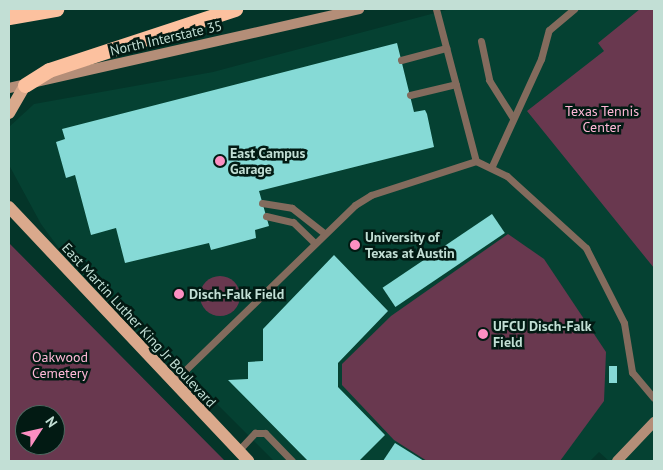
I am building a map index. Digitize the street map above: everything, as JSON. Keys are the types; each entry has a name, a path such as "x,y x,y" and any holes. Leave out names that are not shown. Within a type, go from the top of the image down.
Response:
{"highway":[{"path":"9,17 56,9"},
{"path":"25,85 49,70 235,9"}],"main road":[{"name":"North Interstate 35","path":"9,88 359,9"},
{"path":"9,113 25,85"},
{"name":"East Martin Luther King Jr Boulevard","path":"10,207 171,383 248,461"},
{"path":"617,461 654,422"}],"lane":[{"path":"436,9 476,161"},
{"path":"492,166 541,59 549,30 574,9"},
{"path":"481,41 489,80 513,118"},
{"path":"401,60 446,48"},
{"path":"410,95 456,84"},
{"path":"171,383 314,242 371,195 476,161 492,166 586,248 624,324 632,372 654,398"},
{"path":"262,203 292,208 324,233"},
{"path":"266,216 293,222 314,242"},
{"path":"238,451 254,433 265,433 292,461"}],"shaded area":[{"name":"University of Texas at Austin","path":"450,9 654,9 654,461 609,461 599,452 590,461 274,461 175,362 165,361 72,266 41,224 9,165 9,127 34,104 213,72"}],"green space":[{"name":"Texas Tennis Center","path":"640,9 654,9 654,268 527,111 604,51 598,43"},
{"name":"UFCU Disch-Falk Field","path":"508,234 544,259 606,352 604,401 560,461 427,461 394,440 342,385 342,364 391,316"},
{"name":"Oakwood Cemetery","path":"9,243 225,461 9,461"},
{"path":"220,276 234,282 240,296 234,310 220,316 206,310 200,296 206,282"}],"building":[{"name":"East Campus Garage","path":"397,43 414,112 425,110 434,147 259,191 269,226 255,230 256,238 211,250 209,243 125,263 116,228 91,235 75,175 66,178 56,142 65,139 62,129"},
{"path":"492,214 505,233 395,307 383,288"},
{"path":"334,255 388,311 338,363 338,387 385,435 359,461 308,461 228,380 248,379 248,362 263,361 263,329"},
{"path":"609,366 617,366 617,383 609,383"},
{"path":"395,443 424,461 383,461"}],"place":[{"name":"East Campus Garage","path":"220,161"},
{"name":"University of Texas at Austin","path":"355,245"},
{"name":"Disch-Falk Field","path":"179,294"},
{"name":"UFCU Disch-Falk Field","path":"483,334"}]}
